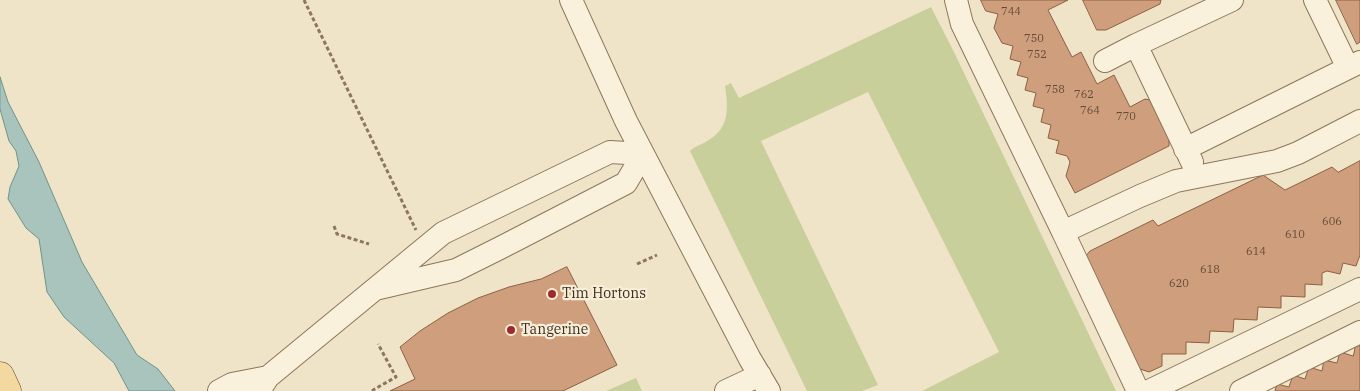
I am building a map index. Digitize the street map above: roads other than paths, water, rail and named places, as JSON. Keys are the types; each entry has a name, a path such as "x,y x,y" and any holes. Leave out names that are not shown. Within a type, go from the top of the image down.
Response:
{"main road":[{"path":"0,376 7,391"}],"street":[{"path":"571,0 626,121 764,383 726,391"},
{"path":"956,0 962,24 1138,391"},
{"path":"1105,61 1232,0"},
{"path":"1185,149 1354,65 1315,0"},
{"path":"1136,45 1198,177"},
{"path":"1063,232 1176,181 1277,161 1298,153 1360,121"},
{"path":"219,391 232,384 268,386 375,289 443,233 610,152 643,154"},
{"path":"375,289 456,270 500,248 626,183 643,154"},
{"path":"1149,391 1360,289"},
{"path":"1241,391 1360,332"}],"water":[{"path":"0,77 8,102 39,162 82,262 137,355 158,369 175,391 129,391 114,363 64,317 47,292 39,239 26,228 8,199 10,187 19,166 16,151 9,141 0,109"}],"place":[{"name":"Tim Hortons","path":"552,294"},
{"name":"Tangerine","path":"511,330"}]}
